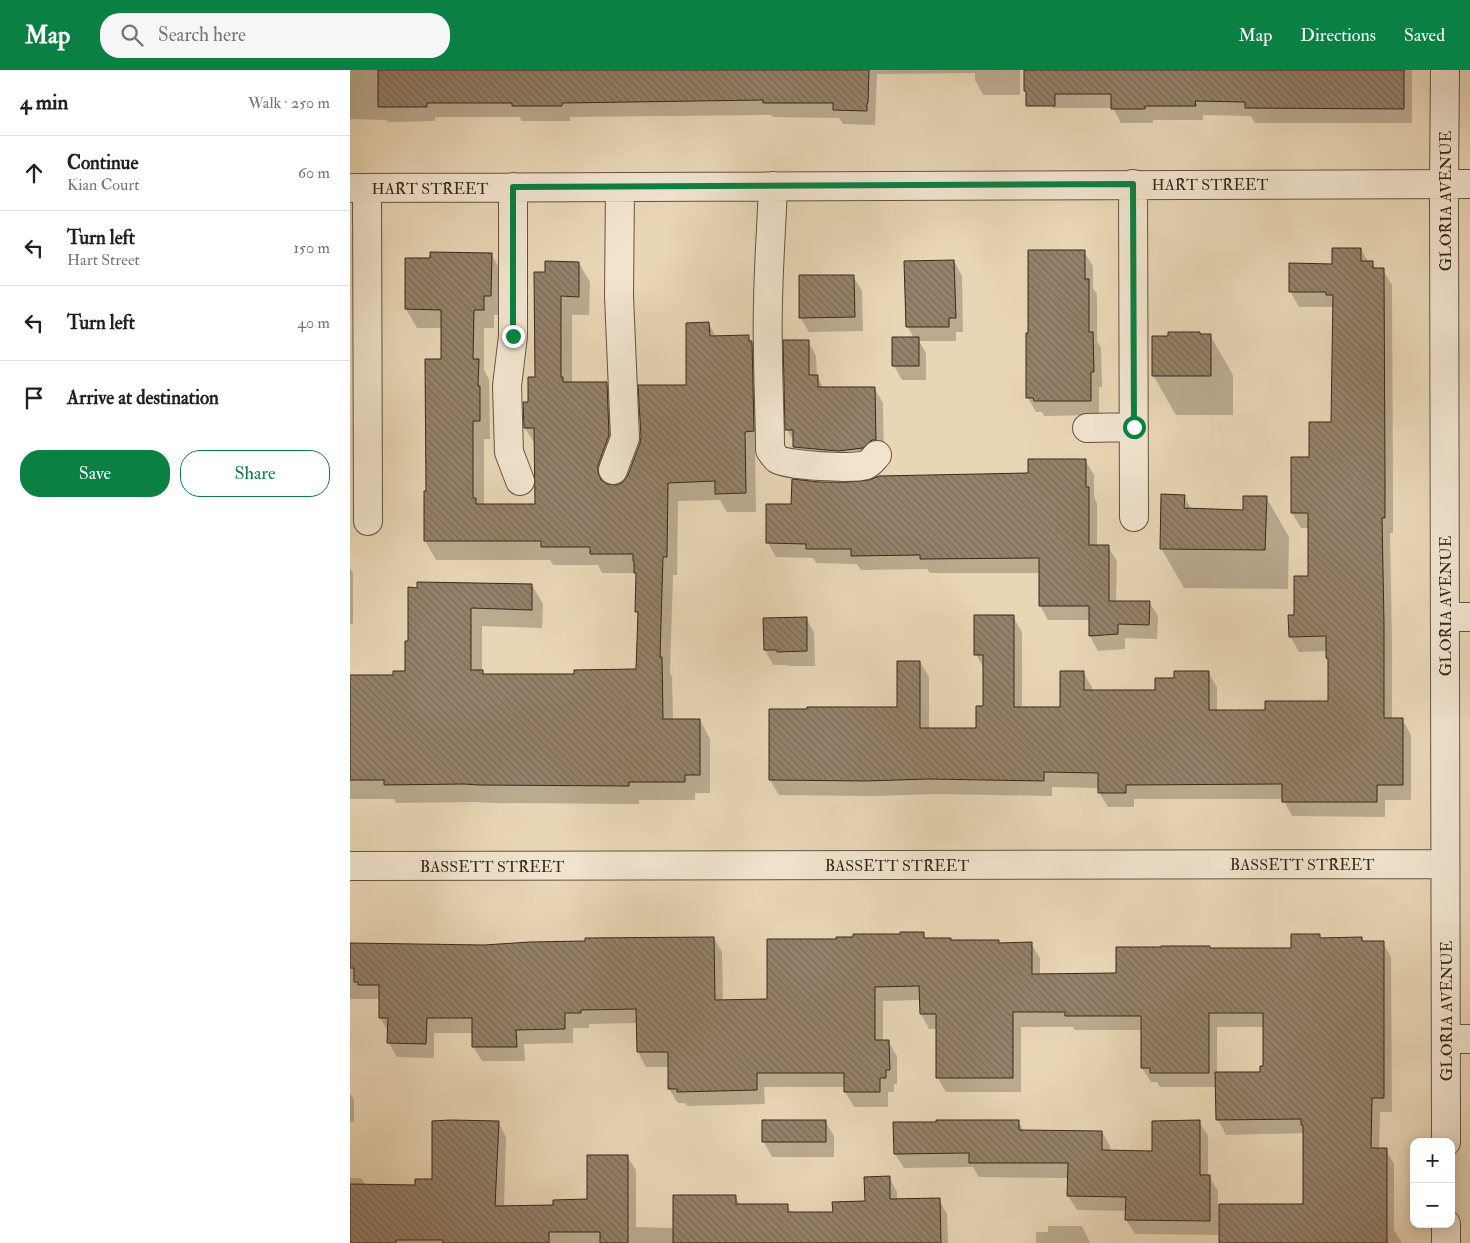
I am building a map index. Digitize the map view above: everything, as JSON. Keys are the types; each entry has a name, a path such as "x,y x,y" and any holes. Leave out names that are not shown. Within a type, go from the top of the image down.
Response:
{"street":[{"name":"GLORIA AVENUE","path":"1445,70 1457,184 1457,617 1445,864 1458,1039 1446,1138"},
{"path":"1133,184 1134,517"},
{"name":"HART STREET","path":"358,188 1457,184"},
{"path":"773,186 768,290 770,450 778,459 811,466 857,467 868,464 878,455"},
{"path":"513,187 513,336 508,386 509,452 520,480"},
{"path":"614,470 625,438 618,296 620,187"},
{"path":"358,188 359,434 368,520"},
{"path":"1087,428 1134,427"},
{"name":"BASSETT STREET","path":"350,866 1445,864"},
{"path":"1446,1228 1446,1243"}],"building":[{"path":"378,70 869,70 868,103 867,111 833,110 833,103 763,103 763,100 562,103 562,106 512,106 512,103 427,103 427,107 378,107"},
{"path":"1024,70 1404,70 1404,109 1245,108 1245,102 1195,101 1196,106 1145,106 1145,109 1111,109 1111,94 1055,94 1055,106 1026,106"},
{"path":"1332,248 1361,248 1361,261 1373,261 1373,268 1384,268 1385,518 1382,518 1384,718 1403,718 1403,785 1377,785 1377,802 1282,802 1282,784 1126,785 1126,793 1098,793 1098,773 1044,772 1044,781 928,779 866,781 769,780 769,709 897,707 897,661 920,661 920,728 976,728 976,706 983,706 983,655 974,655 974,615 1014,615 1014,707 1060,707 1060,671 1084,671 1084,690 1155,690 1155,678 1174,678 1174,671 1209,671 1209,710 1265,710 1265,701 1328,701 1326,636 1289,637 1288,615 1294,615 1294,576 1308,576 1308,513 1291,513 1291,457 1309,457 1309,422 1331,422 1333,295 1326,295 1326,292 1289,292 1289,263 1332,264"},
{"path":"1028,250 1085,250 1085,279 1089,279 1089,332 1093,332 1094,372 1091,372 1091,401 1034,401 1033,398 1026,398"},
{"path":"430,252 492,253 491,296 484,296 484,310 474,310 473,359 479,359 478,386 480,386 480,421 473,421 473,498 476,498 476,504 535,504 534,428 524,428 523,402 528,402 528,377 535,377 534,272 545,272 545,261 579,262 579,297 561,296 561,377 563,377 563,382 607,382 609,435 598,465 598,472 601,480 607,484 616,485 623,482 628,475 640,443 638,385 686,385 686,323 709,322 710,336 749,335 749,341 752,341 754,431 745,432 746,493 715,494 715,481 668,483 667,557 663,557 660,657 662,657 663,719 700,719 700,775 685,775 685,782 629,782 629,786 384,785 384,780 350,780 350,675 393,675 393,671 405,671 405,641 408,641 408,587 417,588 417,582 532,584 532,610 471,608 471,670 483,670 483,674 574,674 574,670 636,669 638,612 635,612 636,573 634,573 633,554 590,554 590,547 541,547 541,541 424,541 424,491 426,491 425,359 441,359 441,310 405,309 405,258 430,258"},
{"path":"954,260 956,318 949,318 949,327 906,327 904,261"},
{"path":"799,275 854,275 855,317 799,318"},
{"path":"1168,332 1211,334 1211,376 1152,376 1152,336 1168,336"},
{"path":"892,337 919,337 919,366 892,366"},
{"path":"783,340 809,340 809,375 818,375 818,387 875,387 876,440 872,440 863,448 838,451 793,447 793,430 785,430"},
{"path":"1028,459 1086,459 1086,487 1089,487 1089,545 1109,545 1109,601 1150,601 1149,625 1118,624 1118,634 1089,636 1089,606 1039,606 1039,558 920,559 920,555 851,556 851,549 806,549 806,544 766,543 766,504 791,504 792,479 848,482 869,480 879,476 1028,473"},
{"path":"1161,494 1185,495 1184,508 1243,510 1243,496 1267,496 1265,550 1160,549"},
{"path":"807,617 807,651 777,652 777,650 764,650 763,618"},
{"path":"900,932 924,932 924,938 999,940 999,943 1032,942 1032,974 1116,973 1116,947 1210,946 1210,948 1291,948 1291,934 1320,934 1320,938 1362,937 1362,941 1384,941 1384,1098 1372,1098 1371,1148 1387,1148 1387,1243 1219,1243 1219,1204 1303,1204 1303,1125 1301,1125 1301,1119 1216,1120 1215,1072 1260,1072 1260,1066 1263,1066 1263,1013 1209,1013 1209,1073 1150,1073 1150,1068 1141,1068 1141,1016 1065,1016 1065,1012 1013,1012 1013,1078 936,1078 936,1014 920,1014 919,986 875,987 875,1040 889,1040 890,1070 886,1070 886,1078 880,1078 880,1092 844,1092 844,1073 757,1073 757,1090 677,1092 677,1089 668,1089 668,1052 637,1052 636,1009 581,1010 581,1013 565,1013 565,1029 516,1030 517,1047 472,1047 472,1018 427,1018 426,1044 387,1043 388,1018 379,1018 379,985 358,985 358,982 354,982 354,968 350,968 350,943 484,945 585,941 585,938 714,937 715,1000 767,999 767,939 836,939 836,937 853,937 853,934 900,934"},
{"path":"762,1120 826,1120 826,1142 762,1142"},
{"path":"936,1120 1019,1120 1019,1130 1102,1131 1102,1150 1152,1151 1152,1121 1200,1120 1200,1175 1210,1175 1210,1221 1125,1220 1126,1197 1067,1196 1068,1163 969,1163 969,1153 894,1154 893,1122 936,1122"},
{"path":"432,1121 499,1121 495,1206 553,1205 553,1200 587,1199 587,1155 628,1155 628,1243 600,1243 600,1232 549,1232 549,1243 443,1243 443,1240 396,1240 396,1243 350,1243 350,1184 415,1185 415,1179 432,1179"},
{"path":"890,1176 890,1199 940,1198 941,1243 673,1243 673,1195 736,1195 736,1204 788,1204 788,1212 833,1212 832,1202 865,1201 864,1177"}],"route":[{"path":"513,336 513,187 1133,184 1134,427"}]}
